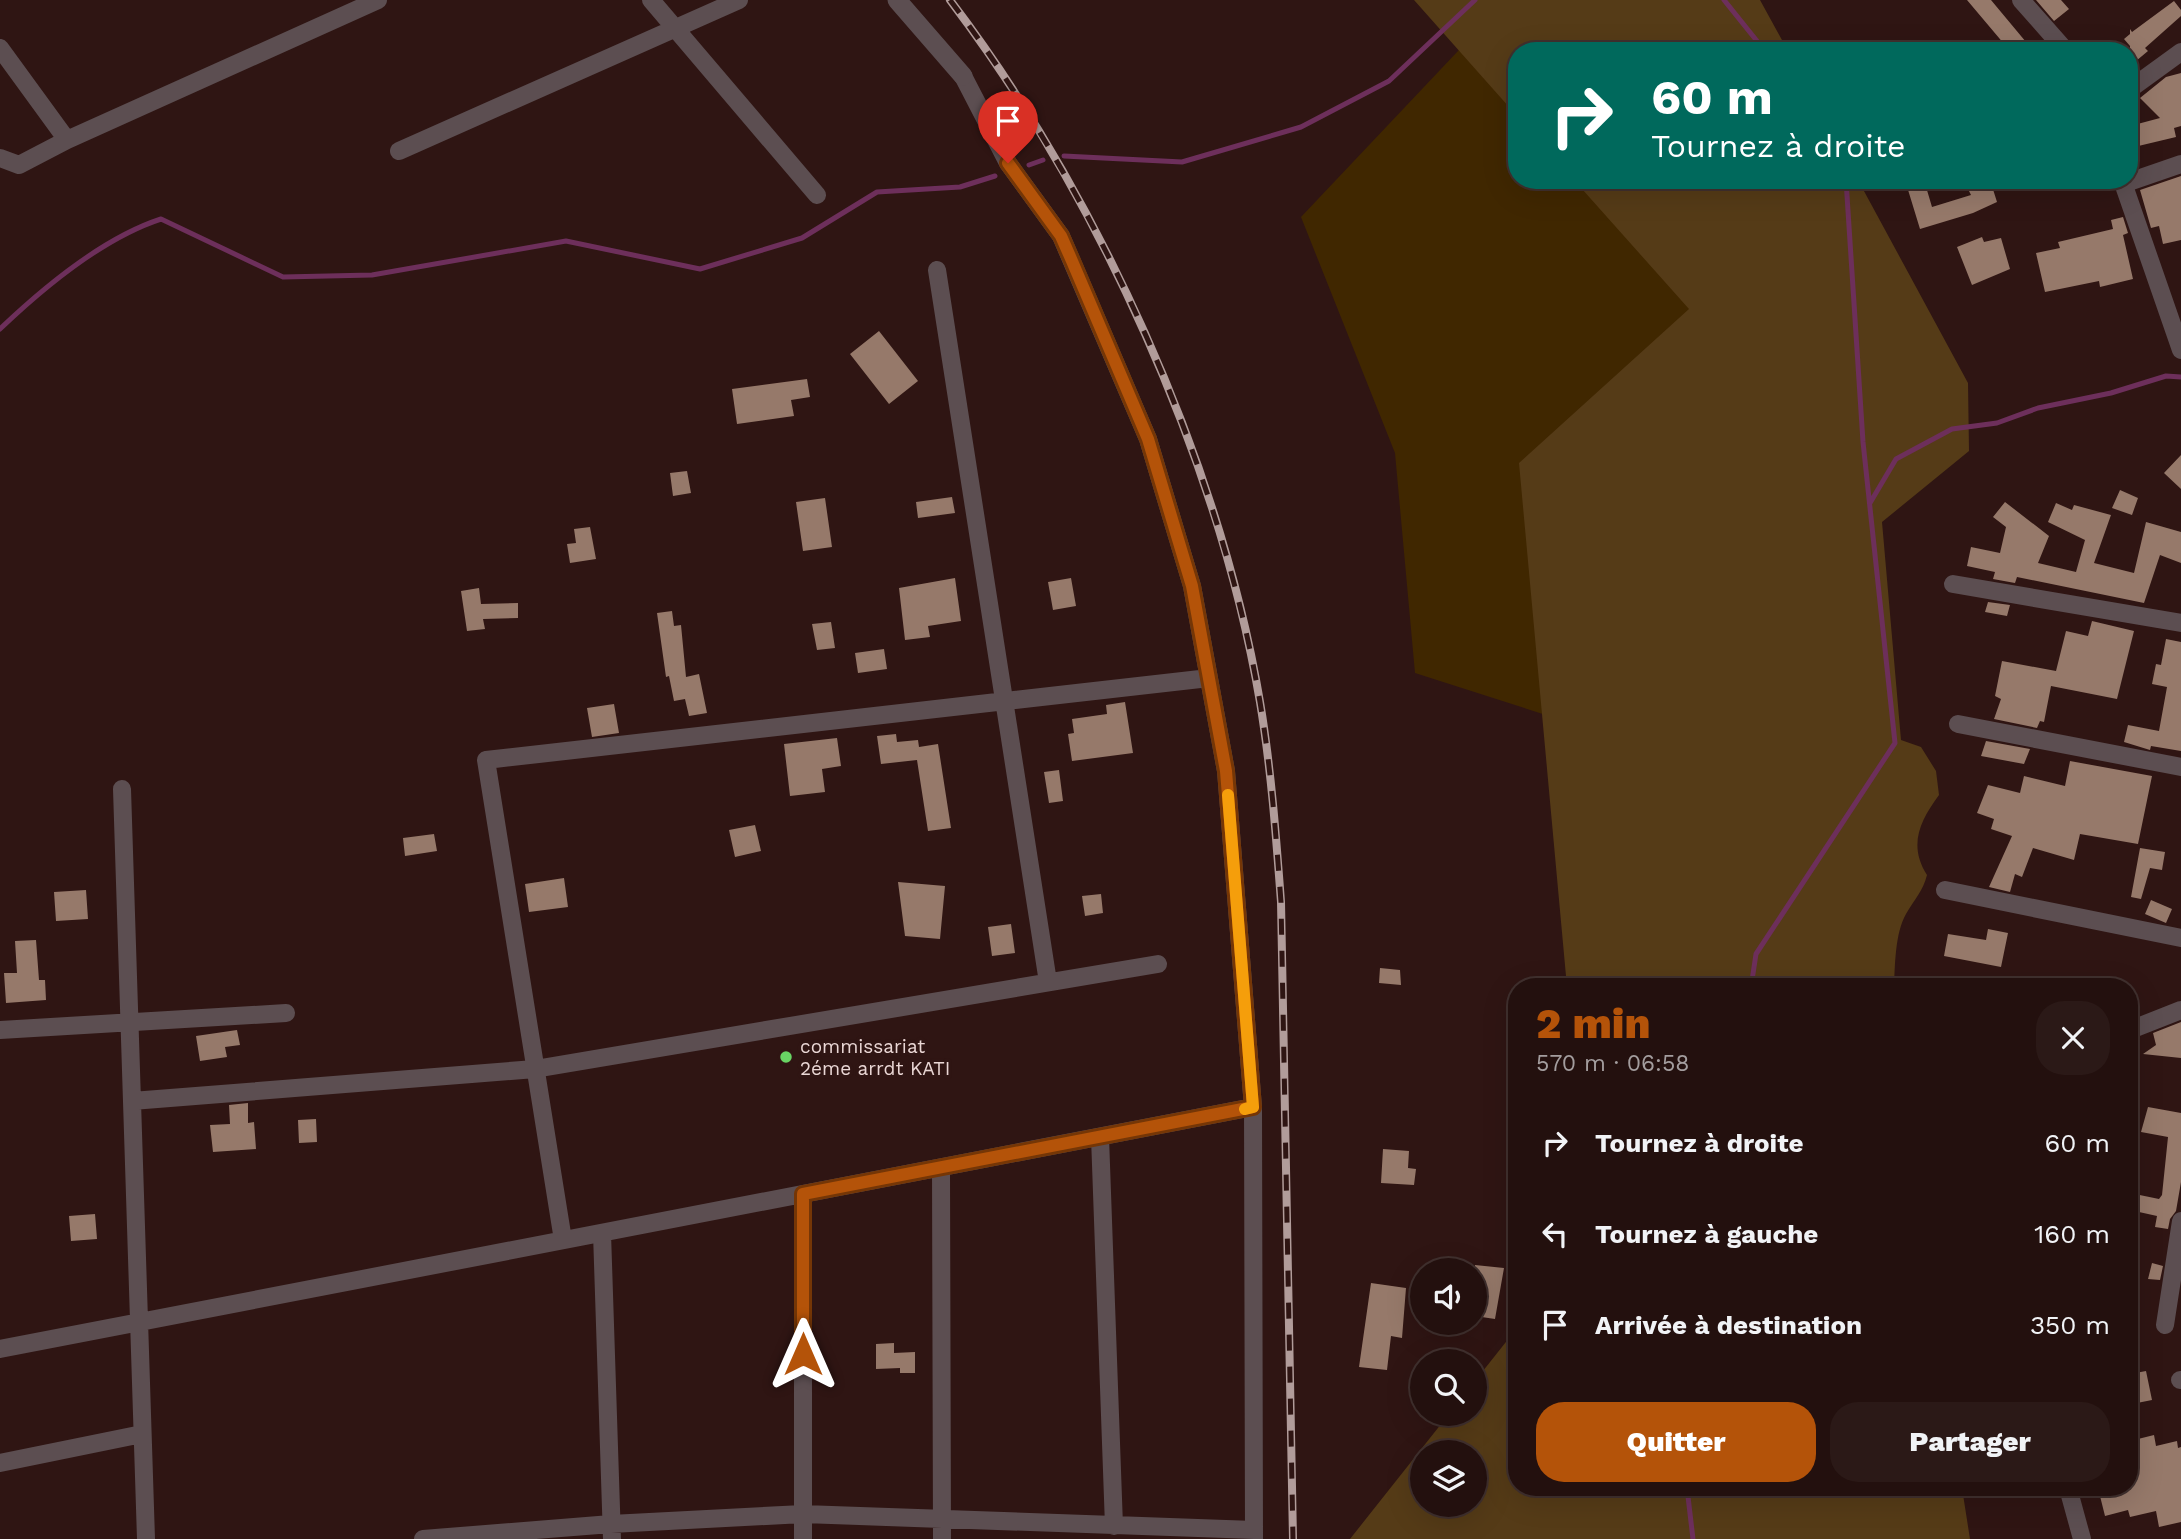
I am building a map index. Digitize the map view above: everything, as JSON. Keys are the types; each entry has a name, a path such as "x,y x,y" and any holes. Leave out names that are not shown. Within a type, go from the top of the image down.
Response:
{"street":[{"path":"0,158 19,165 67,140 378,0"},
{"path":"650,0 817,195"},
{"path":"399,151 739,0"},
{"path":"423,1539 612,1532 803,1514 1254,1534 1253,1107 1226,771 1192,586 1148,439 1061,236 1008,163 963,76 897,0"},
{"path":"2021,0 2058,42"},
{"path":"0,48 67,140"},
{"path":"2138,83 2181,52"},
{"path":"2138,177 2181,164"},
{"path":"2125,189 2181,350"},
{"path":"937,271 1048,982"},
{"path":"1953,584 2181,623"},
{"path":"563,1240 485,760 1209,678"},
{"path":"1958,724 2181,767"},
{"path":"122,789 146,1539"},
{"path":"1945,890 2181,938"},
{"path":"132,1101 535,1069 1158,964"},
{"path":"2138,1027 2181,1010"},
{"path":"0,1030 286,1013"},
{"path":"0,1349 1253,1107"},
{"path":"1100,1137 1114,1526"},
{"path":"941,1168 942,1539"},
{"path":"803,1194 803,1539"},
{"path":"2165,1325 2181,1221"},
{"path":"602,1233 612,1532"},
{"path":"0,1463 142,1434"},
{"path":"2070,1496 2082,1539"}],"shaded area":[{"path":"1414,0 1760,0 1783,42 1508,42 1508,106"},
{"path":"1493,14 1511,42 1508,42 1508,189 1719,189 1680,758 1415,673 1395,453 1301,217"},
{"path":"1582,189 1863,189 1968,383 1969,451 1882,522 1901,740 1921,747 1936,771 1939,795 1926,814 1919,834 1918,854 1927,875 1921,891 1902,922 1896,950 1894,978 1566,978 1519,463 1689,309"},
{"path":"1508,1339 1508,1496 1963,1496 1970,1539 1350,1539 1410,1463 1410,1517 1487,1517 1487,1440 1428,1440 1439,1426 1487,1426 1487,1366"}],"building":[{"path":"1967,0 1991,0 2026,42 2002,42"},
{"path":"2036,0 2061,0 2069,9 2054,21"},
{"path":"2174,1 2181,10 2181,16 2145,48 2148,51 2138,59 2138,42 2127,42 2124,39 2130,34 2130,29 2132,32"},
{"path":"2181,73 2181,126 2174,128 2176,137 2138,146 2138,124 2160,118 2140,98 2166,77"},
{"path":"2181,176 2181,240 2163,244 2159,226 2151,228 2140,190"},
{"path":"1908,189 1927,189 1932,207 1971,195 1969,191 1974,189 1993,189 1997,202 1973,213 1920,229"},
{"path":"2123,217 2128,233 2123,235 2133,279 2100,287 2099,281 2045,292 2036,253 2060,248 2058,242 2113,229 2111,220"},
{"path":"1982,237 1984,242 2001,238 2010,269 1972,285 1957,247"},
{"path":"879,331 918,381 889,404 850,354"},
{"path":"807,379 810,397 791,400 794,416 737,424 732,389"},
{"path":"2181,455 2181,489 2164,473"},
{"path":"687,471 691,493 673,496 670,473"},
{"path":"2120,490 2138,498 2132,515 2112,508"},
{"path":"952,497 955,513 918,518 916,502"},
{"path":"825,498 832,547 803,551 796,502"},
{"path":"2005,502 2049,536 2038,563 2076,572 2085,540 2048,522 2056,503 2072,510 2074,505 2111,515 2094,563 2134,573 2146,522 2181,532 2181,563 2160,555 2144,603 2017,577 2015,583 1993,579 1995,572 1967,566 1971,547 2000,553 2006,527 1993,517"},
{"path":"590,527 596,559 570,563 567,544 576,543 574,529"},
{"path":"955,578 961,621 928,626 930,637 905,640 899,588"},
{"path":"1071,578 1076,606 1053,610 1048,582"},
{"path":"479,588 481,604 518,603 518,618 483,619 485,629 467,631 461,591"},
{"path":"1988,602 2010,605 2007,616 1985,612"},
{"path":"672,611 674,626 681,625 686,677 699,674 707,713 689,716 685,699 674,701 669,676 666,677 657,613"},
{"path":"2092,621 2134,631 2117,699 2051,686 2044,722 2040,721 2037,728 1994,719 2001,699 1995,696 2002,661 2056,671 2066,631 2088,636"},
{"path":"831,622 835,648 817,650 812,624"},
{"path":"2166,639 2181,642 2181,751 2151,746 2150,750 2124,742 2128,725 2159,731 2167,687 2152,684 2156,664 2161,665"},
{"path":"884,649 887,669 858,673 855,653"},
{"path":"1125,702 1133,753 1072,761 1068,734 1074,733 1072,719 1107,714 1106,705"},
{"path":"614,704 619,733 592,737 587,708"},
{"path":"896,734 897,742 918,740 919,747 938,744 951,828 928,831 917,760 881,764 877,736"},
{"path":"837,738 841,766 822,769 825,792 790,796 784,744"},
{"path":"1986,741 2030,749 2024,764 1981,756"},
{"path":"2070,761 2152,776 2138,844 2080,834 2074,860 2033,848 2022,877 2015,874 2010,892 1989,887 2012,836 1991,829 1994,819 1977,813 1988,785 2020,793 2024,776 2065,786"},
{"path":"1059,770 1063,801 1049,803 1044,772"},
{"path":"755,825 761,851 735,857 729,830"},
{"path":"434,834 437,851 405,856 403,838"},
{"path":"2140,848 2165,852 2162,870 2150,868 2141,899 2131,897"},
{"path":"564,878 568,907 529,912 525,884"},
{"path":"898,882 945,886 940,939 905,936"},
{"path":"86,890 88,919 56,921 54,892"},
{"path":"1101,894 1103,913 1085,916 1082,896"},
{"path":"2151,900 2172,909 2166,923 2145,914"},
{"path":"1011,924 1015,953 992,956 988,927"},
{"path":"1988,929 2008,933 2001,967 1944,956 1948,934 1986,940"},
{"path":"36,940 39,980 45,980 46,1000 6,1003 4,973 17,973 15,941"},
{"path":"1380,968 1400,970 1401,985 1379,983"},
{"path":"2181,1022 2181,1058 2143,1054 2156,1045 2153,1033"},
{"path":"237,1030 240,1045 225,1047 227,1057 200,1061 196,1036"},
{"path":"248,1103 248,1123 254,1122 256,1149 213,1152 210,1125 230,1124 229,1105"},
{"path":"2148,1107 2181,1113 2181,1182 2176,1211 2170,1219 2168,1229 2155,1227 2157,1216 2138,1212 2138,1195 2159,1199 2162,1195 2168,1137 2141,1132"},
{"path":"316,1119 317,1142 299,1143 298,1120"},
{"path":"1383,1149 1409,1151 1408,1168 1416,1169 1414,1185 1381,1183"},
{"path":"95,1214 97,1239 71,1241 69,1216"},
{"path":"2152,1263 2163,1266 2160,1280 2148,1279"},
{"path":"1487,1266 1504,1268 1495,1319 1487,1318"},
{"path":"1371,1283 1406,1288 1402,1338 1391,1336 1387,1370 1359,1367"},
{"path":"894,1343 894,1353 915,1352 915,1373 900,1373 900,1368 876,1369 876,1344"},
{"path":"2146,1371 2152,1400 2138,1403 2138,1372"},
{"path":"2154,1435 2156,1446 2177,1441 2178,1448 2181,1447 2181,1522 2159,1527 2156,1511 2130,1517 2128,1510 2105,1516 2100,1496 2138,1496 2138,1439"}],"waterway":[{"path":"1064,156 1182,162 1301,127 1389,81 1475,0"},
{"path":"1724,0 1758,42"},
{"path":"1029,165 1043,160"},
{"path":"0,329 75,265 118,238 161,219 283,277 372,275 566,241 700,269 802,238 877,192 960,187 995,176"},
{"path":"1752,978 1756,954 1895,743 1863,442 1847,189"},
{"path":"1870,503 1896,459 1952,429 1997,423 2038,408 2111,393 2166,376 2181,377"},
{"path":"1688,1496 1693,1539"}],"railway":[{"path":"950,0 1004,76 1055,158 1102,244 1145,333 1183,425 1215,518 1241,610 1264,727 1281,902 1293,1539"}],"slow traffic":[{"path":"1228,795 1253,1107 1245,1109"}],"place":[{"name":"commissariat 2éme arrdt KATI","path":"786,1057"}],"route":[{"path":"803,1354 803,1194 1253,1107 1226,771 1192,586 1148,439 1072,261 1061,236 1008,163"}]}
